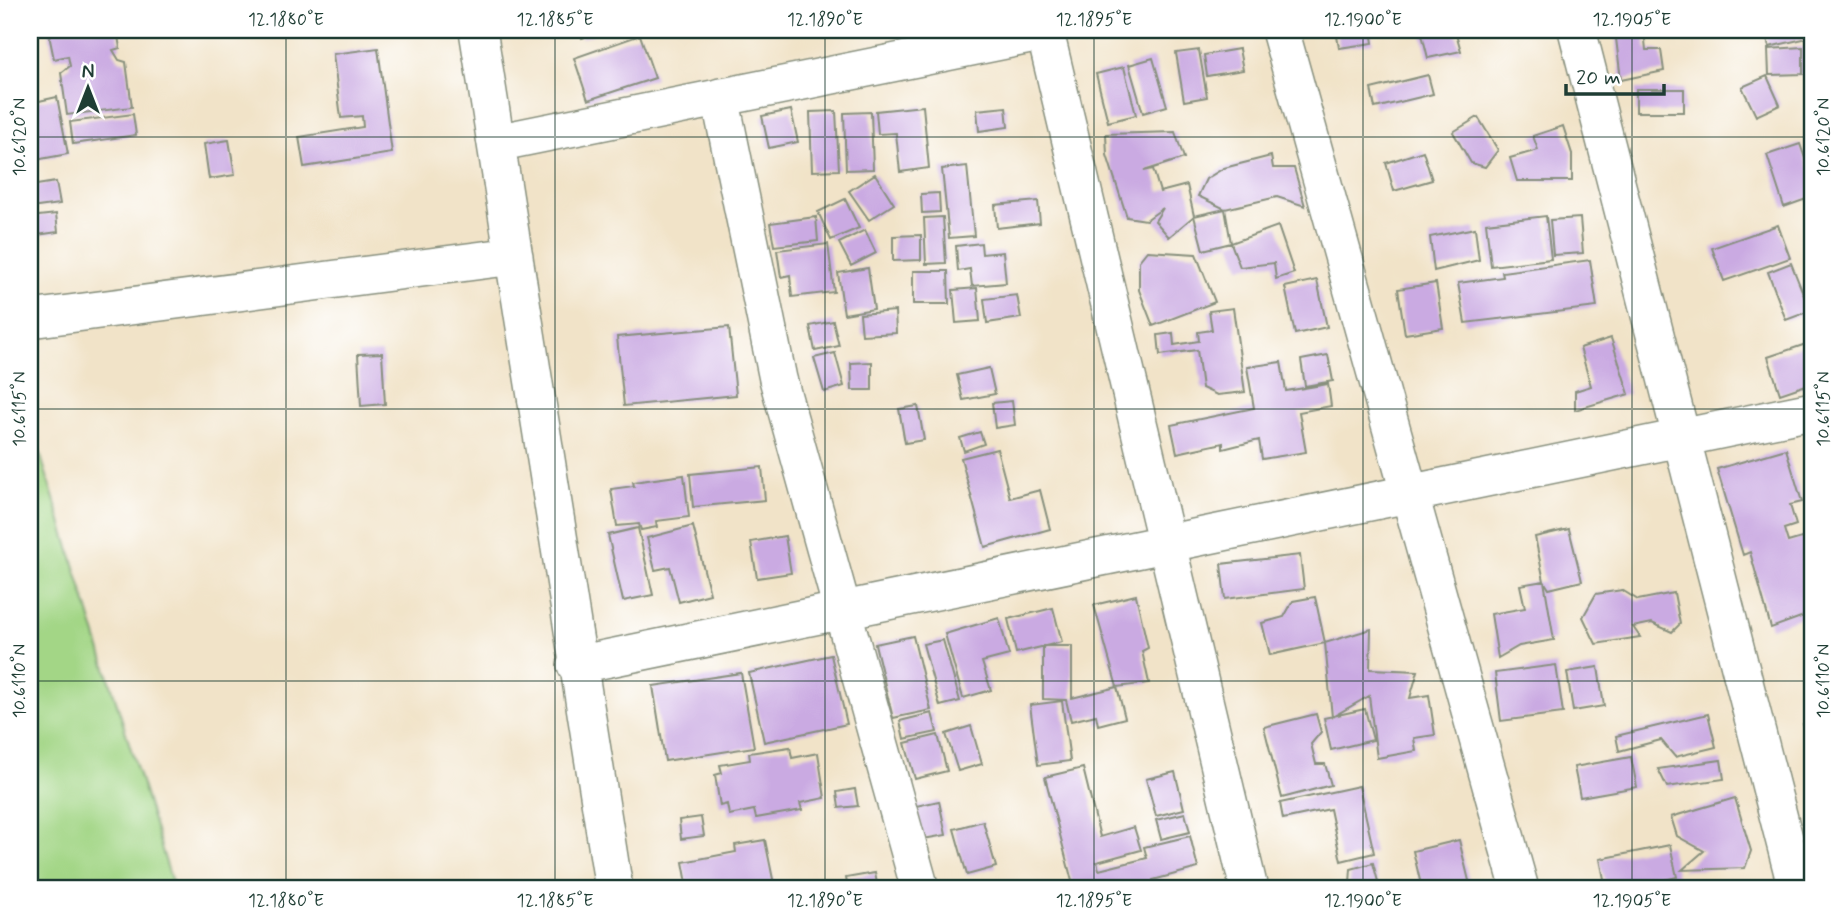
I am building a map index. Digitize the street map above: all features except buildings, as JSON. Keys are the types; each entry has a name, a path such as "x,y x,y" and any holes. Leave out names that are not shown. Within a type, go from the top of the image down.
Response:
{"street":[{"path":"496,143 1048,30 1249,889"},
{"path":"1280,30 1413,495 1520,889"},
{"path":"1577,30 1684,439 1797,889"},
{"path":"486,34 496,143 576,665 614,889"},
{"path":"720,97 778,379 920,889"},
{"path":"30,319 514,256"},
{"path":"576,665 1812,411"}],"green space":[{"path":"30,421 174,889 30,889"}]}
